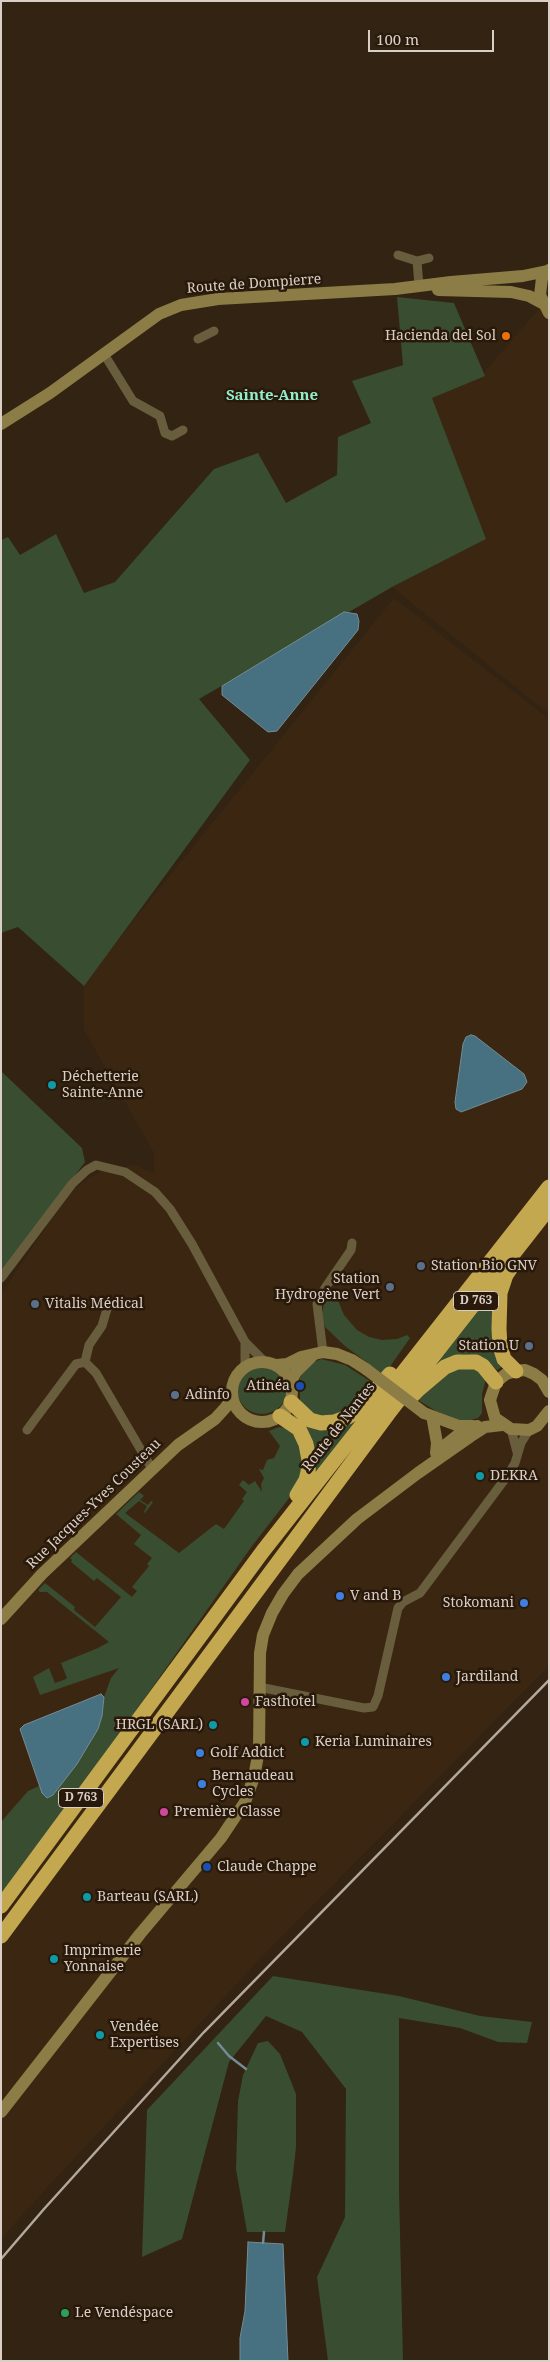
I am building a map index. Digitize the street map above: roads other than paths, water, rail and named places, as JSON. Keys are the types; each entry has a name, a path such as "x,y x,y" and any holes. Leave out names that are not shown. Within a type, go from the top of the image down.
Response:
{"highway":[{"name":"Route de Nantes","path":"1,1906 271,1541 549,1187"},
{"path":"516,1370 504,1359 500,1346 500,1293 506,1275 533,1240 545,1213"},
{"name":"D 763","path":"1,1936 388,1414 545,1213"},
{"path":"291,1402 302,1414 321,1423 341,1420 359,1410 479,1261 504,1244"},
{"path":"388,1414 400,1410 418,1389 445,1367 457,1362 468,1360 476,1362 483,1366 496,1382"},
{"path":"271,1541 274,1525 306,1480 309,1460 306,1444 298,1429 280,1416"}],"street":[{"path":"398,255 417,261 429,258"},
{"path":"417,261 419,286"},
{"path":"545,308 540,287 548,271"},
{"name":"Route de Dompierre","path":"1,424 50,393 159,314 181,304 218,299 395,289 522,276 548,271"},
{"name":"Route de Dompierre","path":"395,289 511,292 529,296 545,308"},
{"path":"198,339 214,331"},
{"path":"104,354 133,401 160,416 165,433 172,436 183,430"},
{"path":"1,1278 72,1184 87,1170 96,1165 111,1167 125,1172 142,1182 170,1209 192,1244 245,1342 288,1376 291,1383"},
{"path":"318,1353 317,1304 325,1288 350,1250 352,1243"},
{"path":"85,1362 89,1345 102,1326 109,1302"},
{"path":"245,1342 245,1366"},
{"path":"318,1353 295,1373 291,1383 291,1402 280,1416 271,1421 260,1422 250,1420 241,1414 235,1406 232,1396 234,1379 245,1366 254,1362 287,1364 301,1356 318,1353 337,1354 352,1360 366,1369 428,1417 457,1435 472,1436"},
{"path":"27,1430 76,1364 85,1362"},
{"path":"85,1362 96,1373 152,1470"},
{"path":"517,1452 506,1427 495,1418 491,1408 491,1391 496,1382 506,1374 516,1370 534,1374 542,1380 549,1392"},
{"name":"Rue Jacques-Yves Cousteau","path":"1,1619 42,1574 178,1445 215,1419 226,1407 232,1396"},
{"path":"418,1473 436,1453 457,1435 463,1431 470,1431 480,1424 491,1408"},
{"path":"260,1687 358,1707 373,1707 378,1696 398,1608 402,1602 420,1593 508,1475 515,1463 517,1452 529,1430 543,1421 549,1411"},
{"name":"Rue Jacques-Yves Cousteau","path":"215,1419 241,1414"},
{"path":"428,1417 460,1426 480,1424"},
{"path":"428,1417 437,1443 436,1453"},
{"path":"1,2112 140,1934 234,1821 246,1802 254,1777 259,1750 259,1665 263,1635 272,1613 298,1574 357,1519 418,1473 472,1436 485,1428 506,1427 529,1430"}],"water":[{"path":"344,612 357,614 359,621 358,630 277,731 268,732 222,695 222,686"},
{"path":"475,1036 524,1074 527,1082 522,1089 461,1112 456,1109 455,1102 463,1044 466,1037"},
{"path":"101,1694 104,1697 102,1716 98,1729 77,1764 53,1795 47,1798 42,1793 20,1729 24,1725"},
{"path":"248,2242 283,2244 288,2361 240,2361 240,2338 245,2311"}],"waterway":[{"path":"218,2043 229,2056 246,2069"},
{"path":"263,2243 264,2232"}],"railway":[{"path":"1,2259 204,2032 549,1680"}],"place":[{"name":"Hacienda del Sol","path":"506,336"},
{"name":"Déchetterie Sainte-Anne","path":"52,1085"},
{"name":"Station Bio GNV","path":"421,1266"},
{"name":"Station Hydrogène Vert","path":"390,1287"},
{"name":"Vitalis Médical","path":"35,1304"},
{"name":"Station U","path":"529,1346"},
{"name":"Atinéa","path":"300,1386"},
{"name":"Adinfo","path":"175,1395"},
{"name":"DEKRA","path":"480,1476"},
{"name":"V and B","path":"340,1596"},
{"name":"Stokomani","path":"524,1603"},
{"name":"Jardiland","path":"446,1677"},
{"name":"Fasthotel","path":"245,1702"},
{"name":"HRGL (SARL)","path":"213,1725"},
{"name":"Keria Luminaires","path":"305,1742"},
{"name":"Golf Addict","path":"200,1753"},
{"name":"Bernaudeau Cycles","path":"202,1784"},
{"name":"Première Classe","path":"164,1812"},
{"name":"Claude Chappe","path":"207,1867"},
{"name":"Barteau (SARL)","path":"87,1897"},
{"name":"Imprimerie Yonnaise","path":"54,1959"},
{"name":"Vendée Expertises","path":"100,2035"},
{"name":"Le Vendéspace","path":"65,2313"}],"district":[{"name":"Sainte-Anne","path":"272,396"}]}
